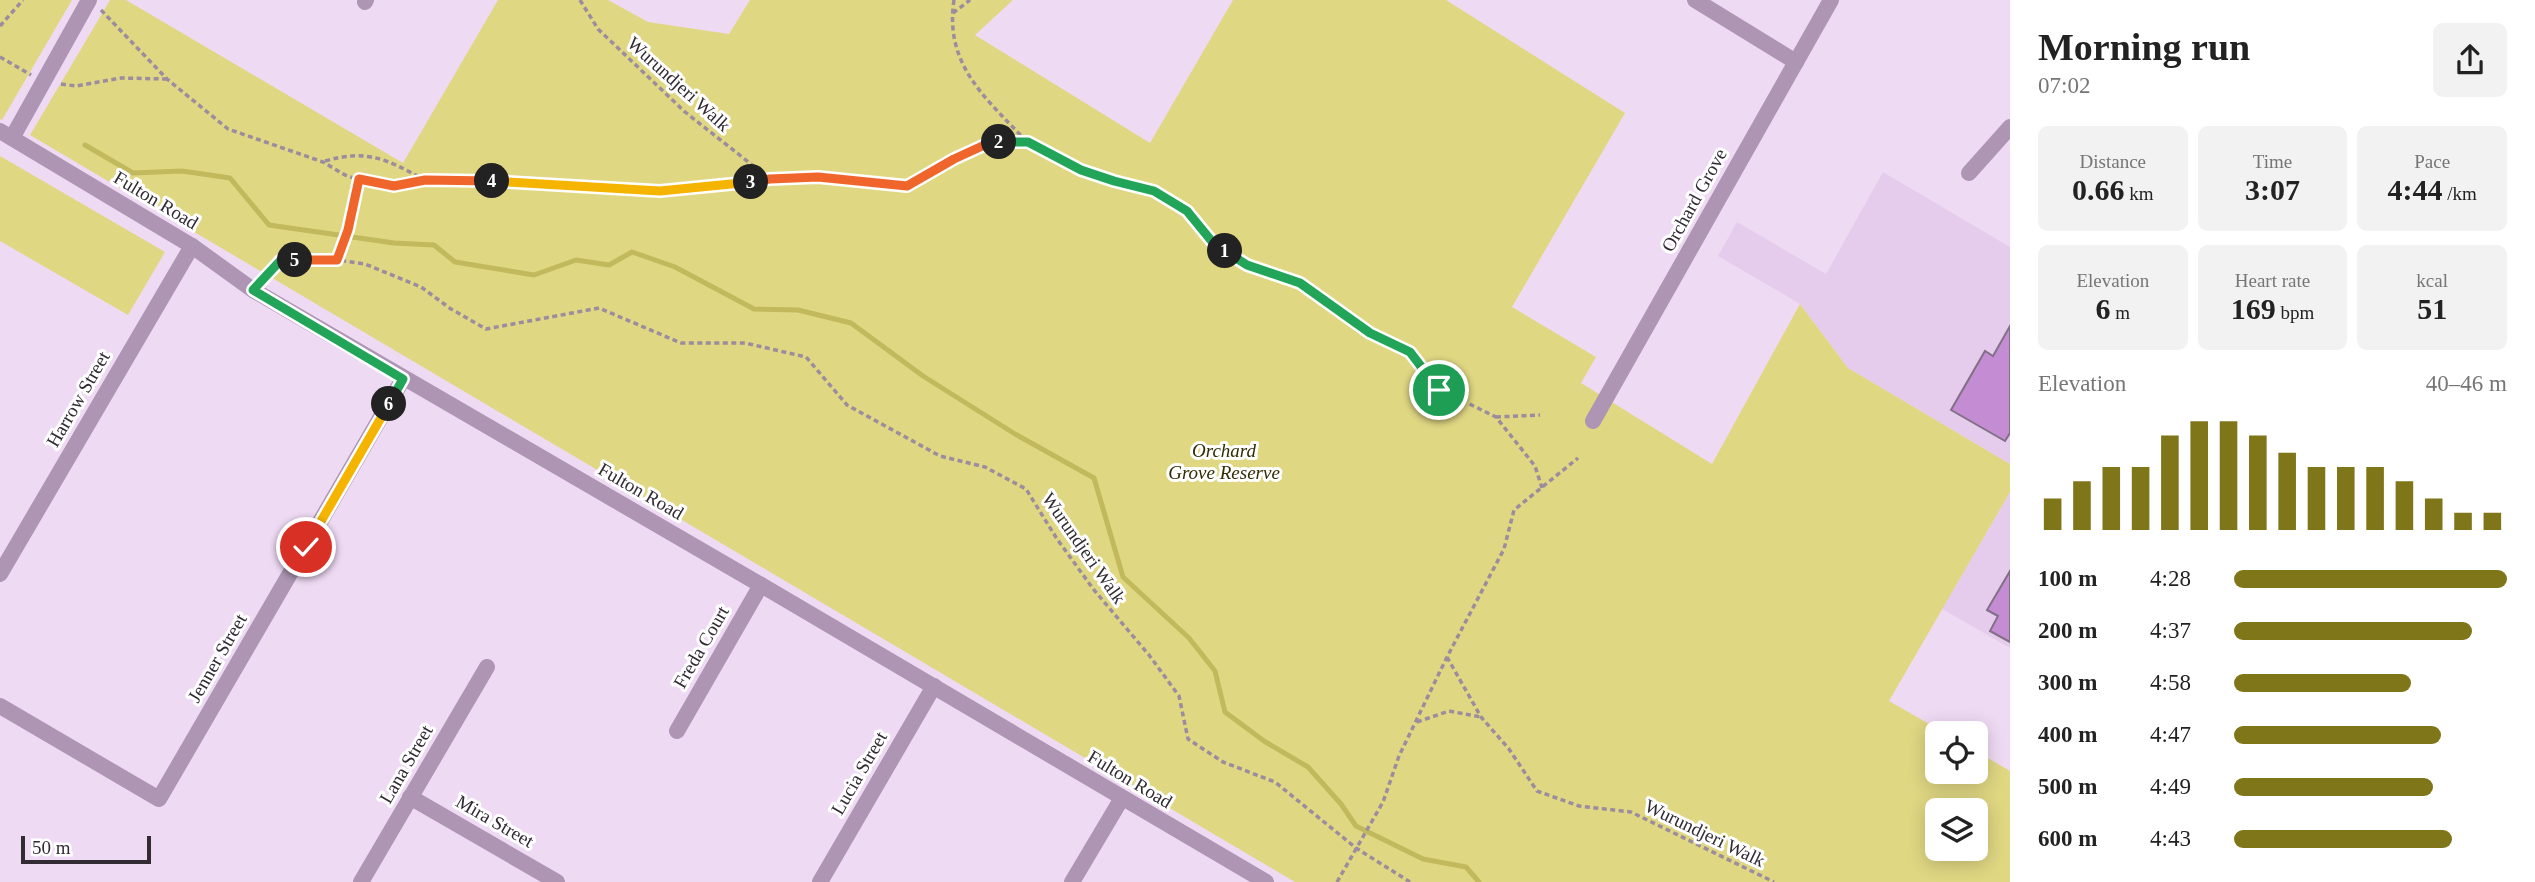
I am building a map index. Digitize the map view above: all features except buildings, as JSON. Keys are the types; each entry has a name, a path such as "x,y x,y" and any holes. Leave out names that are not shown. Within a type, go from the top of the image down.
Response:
{"street":[{"path":"1695,0 1796,62"},
{"name":"Orchard Grove","path":"1593,421 1831,0"},
{"path":"6,135 95,5"},
{"path":"1969,173 2010,127"},
{"name":"Fulton Road","path":"6,135 192,246 253,290 403,379 761,585 1266,882"},
{"name":"Harrow Street","path":"0,574 192,246"},
{"name":"Jenner Street","path":"0,706 159,799 403,379"},
{"name":"Freda Court","path":"677,731 761,585"},
{"name":"Lana Street","path":"361,882 486,667"},
{"name":"Lucia Street","path":"820,882 934,686"},
{"name":"Mira Street","path":"410,797 558,882"},
{"path":"1072,882 1122,798"}],"path":[{"path":"0,26 23,0"},
{"name":"Wurundjeri Walk","path":"580,0 598,29 685,112 770,179"},
{"path":"954,0 951,14 955,52 977,88 1028,142 1081,170 1154,191 1187,211 1214,244 1247,265 1300,283 1370,333 1410,352 1439,390 1496,417 1535,466 1542,488"},
{"path":"951,14 970,0"},
{"path":"95,5 167,79 228,129 323,162 345,175 394,186 425,180 517,181 660,191 735,185 770,179 818,177 907,186 991,142 1028,142"},
{"path":"0,57 43,81 76,86 121,78 167,79"},
{"path":"323,162 349,154 376,158 425,180"},
{"path":"337,260 348,230 359,179"},
{"name":"Wurundjeri Walk","path":"253,290 281,260 337,260 366,264 421,287 451,309 486,329 599,309 681,343 745,343 806,357 847,405 940,456 985,467 1026,489 1094,590 1149,655 1179,696 1188,739 1223,762 1275,782 1356,848 1409,882"},
{"path":"1496,417 1540,415"},
{"path":"1337,882 1383,802 1399,756 1504,549 1514,510 1578,458"},
{"name":"Wurundjeri Walk","path":"1447,657 1481,717 1509,748 1537,791 1580,806 1631,812 1774,882"},
{"path":"1417,722 1449,711 1481,717"}],"shaded area":[{"path":"1883,172 2010,247 2010,464 1848,368 1800,304 1718,256 1737,222 1826,274"},
{"path":"2010,492 2010,648 1942,609"}],"green space":[{"path":"0,0 72,0 2,120 0,119"},
{"name":"Orchard Grove Reserve","path":"110,0 126,0 403,163 498,0 608,0 648,22 729,34 750,0 1013,0 975,35 1150,143 1233,0 1446,0 1625,113 1512,307 1596,357 1581,383 1712,464 1800,304 1848,368 2010,464 2010,492 1889,701 1925,722 1925,784 1988,784 1988,758 2010,771 2010,882 1295,882 30,135"},
{"path":"0,156 165,252 128,315 0,241"}],"waterway":[{"path":"85,145 133,173 182,171 230,178 269,225 394,243 434,245 455,262 534,275 576,260 609,265 632,252 675,267 754,309 798,310 851,323 923,376 1015,434 1094,478 1123,577 1189,638 1215,671 1225,712 1264,741 1308,767 1341,804 1356,826 1423,859 1466,867 1479,882"}],"route":[{"path":"306,547 403,379 253,290 281,260 337,260 348,230 359,179 368,183 394,186 425,180 517,181 660,191 735,185 770,179 818,177 907,186 954,159 991,142 1028,142 1081,170 1154,191 1187,211 1214,244 1247,265 1300,283 1370,333 1410,352 1439,390"}]}
